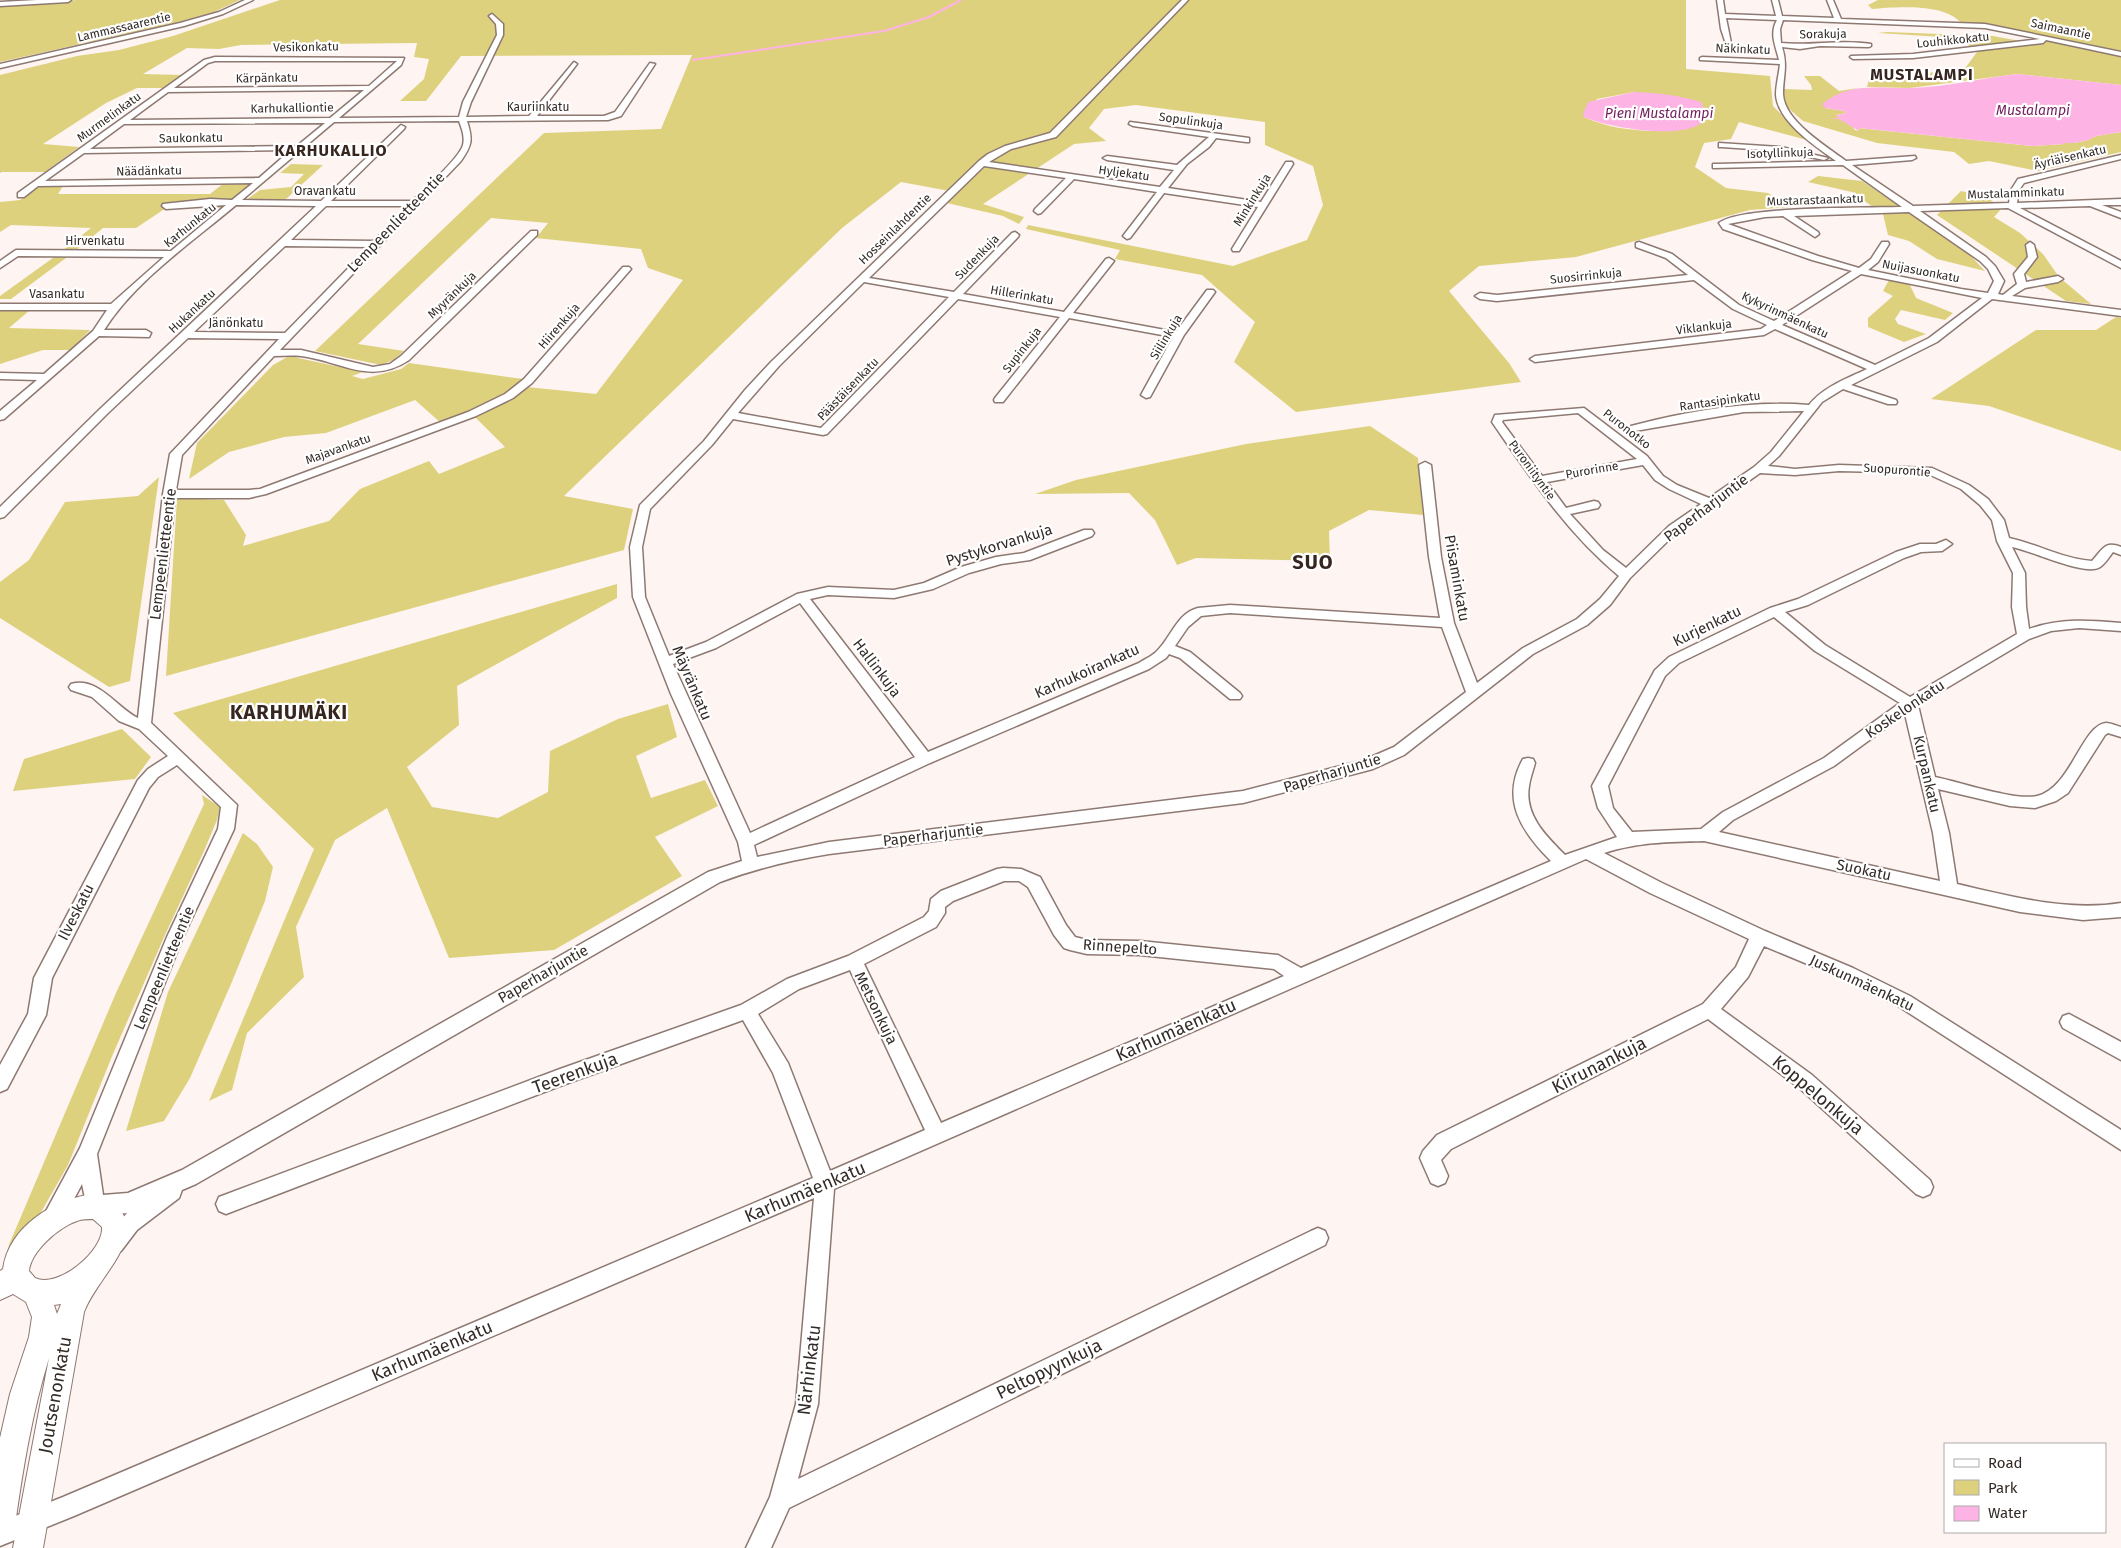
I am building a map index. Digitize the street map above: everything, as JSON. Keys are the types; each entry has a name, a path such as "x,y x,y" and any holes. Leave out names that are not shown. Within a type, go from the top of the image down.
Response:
{"main road":[{"path":"95,1206 106,1213 114,1224 114,1236 108,1253 83,1277 68,1288 49,1294 18,1285 17,1264 22,1251 31,1238 51,1221 75,1208 95,1206"},
{"name":"Joutsenonkatu","path":"28,1548 71,1312 77,1296 108,1253"},
{"name":"Joutsenonkatu","path":"0,1524 24,1394 42,1337 46,1317 18,1285"}],"street":[{"path":"0,4 68,0"},
{"name":"Lammassaarentie","path":"0,66 169,29 221,13 250,0"},
{"name":"Hosseinlahdentie","path":"644,508 708,443 756,385 861,279 982,163 993,153 1006,146 1043,139 1053,135 1185,0"},
{"path":"1720,0 1728,43"},
{"path":"1774,0 1781,19 1779,22 1777,45 1783,62 1780,95 1782,107 1804,132 1845,163 1983,258 1999,280 1998,297"},
{"path":"1830,0 1838,20"},
{"path":"462,119 467,102 500,35 500,23 492,16"},
{"name":"Saimaantie","path":"1722,16 1996,27 2121,54"},
{"name":"Louhikkokatu","path":"1853,57 1913,56 2054,40"},
{"name":"Sorakuja","path":"1777,45 1800,47 1820,44 1869,42 1867,52 1874,57"},
{"name":"Vesikonkatu","path":"210,60 402,59"},
{"name":"Karhunkatu","path":"0,417 97,333 114,306 173,254 335,119 399,64 402,59"},
{"name":"Näkinkatu","path":"1702,59 1783,62"},
{"name":"Murmelinkatu","path":"21,195 204,62 210,60"},
{"path":"532,118 574,64"},
{"name":"Kauriinkatu","path":"462,119 613,117 618,114 652,64"},
{"name":"Kärpänkatu","path":"165,90 370,88"},
{"name":"Karhukalliontie","path":"122,122 462,119"},
{"name":"Lempeenlietteentie","path":"51,1221 87,1154 175,937 226,829 229,806 144,725 169,494 176,454 458,159 467,146 467,133 462,119"},
{"name":"Sopulinkuja","path":"1133,124 1246,140"},
{"name":"Hukankatu","path":"0,514 104,411 283,243 401,127"},
{"path":"1126,236 1164,190 1179,168 1190,157 1208,145 1214,136"},
{"path":"1722,145 1781,149 1845,163 1912,158"},
{"name":"Saukonkatu","path":"81,151 301,148"},
{"name":"Äyriäisenkatu","path":"2011,205 2015,190 2021,181 2121,157"},
{"path":"1107,158 1179,168"},
{"name":"Hyljekatu","path":"982,163 1263,205"},
{"name":"Isotyllinkuja","path":"1716,166 1845,163"},
{"name":"Minkinkuja","path":"1236,250 1289,164"},
{"path":"1038,211 1072,177"},
{"name":"Näädänkatu","path":"36,184 263,180"},
{"name":"Mustalamminkatu","path":"1911,209 2121,202"},
{"name":"Oravankatu","path":"166,206 194,203 413,204"},
{"path":"2088,203 2121,215"},
{"path":"2011,205 2121,265"},
{"name":"Mustarastaankatu","path":"1724,225 1726,222 1742,218 1786,214 1911,209"},
{"path":"1786,214 1815,234"},
{"name":"Nuijasuonkatu","path":"1724,225 1760,240 1859,271 1961,292 2121,313"},
{"name":"Myyränkuja","path":"271,353 301,353 373,370 385,369 405,358 534,233"},
{"name":"Sudenkuja","path":"956,296 1015,235"},
{"path":"283,243 375,244"},
{"name":"Viklankuja","path":"1535,359 1764,332 1869,266 1877,260 1884,244"},
{"name":"Kykyrinmäenkatu","path":"1638,245 1669,256 1736,307 1804,339 1875,368"},
{"path":"2030,245 2033,257 2019,274 2022,285 2058,279"},
{"name":"Hirvenkatu","path":"0,253 173,254"},
{"path":"0,265 16,254"},
{"name":"Supinkuja","path":"999,400 1109,261"},
{"name":"Hiirenkuja","path":"509,396 528,381 626,268"},
{"name":"Suosirrinkuja","path":"1480,296 1497,298 1695,277"},
{"name":"Hillerinkatu","path":"861,279 1179,335"},
{"name":"Paperharjuntie","path":"95,1206 128,1203 189,1177 705,882 750,863 780,855 829,848 1243,797 1310,781 1376,762 1399,751 1528,651 1582,622 1605,602 1626,575 1673,529 1758,469 1776,454 1810,408 1827,393 1932,340 1998,297 2022,285"},
{"name":"Siilinkuja","path":"1146,395 1179,335 1210,292"},
{"name":"Päästäisenkatu","path":"732,415 823,432 956,296"},
{"name":"Vasankatu","path":"0,307 114,306"},
{"path":"1764,332 1804,339"},
{"path":"97,333 146,333 146,335"},
{"name":"Jänönkatu","path":"184,335 287,336"},
{"path":"0,376 46,377"},
{"path":"1842,385 1892,402"},
{"name":"Majavankatu","path":"169,494 249,494 262,492 472,414 509,396"},
{"name":"Rantasipinkatu","path":"1635,428 1747,409 1797,406 1810,408"},
{"name":"Puronotko","path":"1576,410 1585,413 1645,461 1659,478 1673,487 1710,503"},
{"name":"Puroniityntie","path":"1576,410 1499,417 1497,422 1563,512 1599,553 1626,575"},
{"name":"Purorinne","path":"1539,480 1645,461"},
{"name":"Piisaminkatu","path":"1425,465 1435,557 1447,623 1473,692"},
{"name":"Suopurontie","path":"1758,469 1795,472 1839,468 1928,470 1965,487 1984,502 1998,520 2003,541 2018,573 2019,607 2024,636"},
{"path":"1563,512 1594,505"},
{"name":"Mäyränkatu","path":"644,508 636,547 639,597 678,694 746,842 750,863"},
{"name":"Pystykorvankuja","path":"666,662 711,645 802,596 828,591 894,594 928,586 965,570 1000,560 1026,557 1088,533"},
{"path":"2003,541 2027,546 2076,564 2095,565 2111,547 2121,551"},
{"name":"Kurjenkatu","path":"1628,839 1610,818 1600,796 1600,786 1660,673 1674,660 1775,611 1803,602 1900,555 1920,548 1938,548 1946,544"},
{"name":"Hallinkuja","path":"802,596 925,759"},
{"name":"Karhukoirankatu","path":"746,842 925,759 1144,666 1161,655 1183,624 1198,612 1230,609 1447,623"},
{"path":"1775,611 1820,648 1910,703"},
{"name":"Koskelonkatu","path":"1704,835 1728,816 1829,762 1910,703 2024,636 2049,627 2079,624 2121,627"},
{"path":"1167,648 1185,655 1235,696"},
{"path":"76,687 88,688 100,694 126,720 131,723 144,725"},
{"name":"Kurpankatu","path":"1910,703 1941,833 1949,888"},
{"path":"1930,782 2010,800 2035,802 2051,797 2063,789 2100,731 2107,728 2121,732"},
{"name":"Ilveskatu","path":"0,1083 37,1015 43,978 143,784 153,773 178,757"},
{"path":"1528,763 1521,787 1522,805 1531,830 1562,862"},
{"name":"Suokatu","path":"1608,846 1628,839 1654,836 1704,835 2020,904 2070,912 2106,913 2121,910"},
{"name":"Karhumäenkatu","path":"0,1534 825,1184 1562,862 1608,846"},
{"name":"Juskunmäenkatu","path":"1587,852 1656,888 1759,936 1847,973 1904,1001 2121,1141"},
{"name":"Rinnepelto","path":"854,961 930,922 937,913 937,904 947,896 1003,874 1021,875 1034,882 1060,930 1070,943 1087,947 1140,948 1278,962 1298,976"},
{"name":"Kiirunankuja","path":"1438,1176 1430,1158 1444,1142 1709,1010 1742,972 1754,951 1759,936"},
{"name":"Metsonkuja","path":"747,1011 793,984 854,961 937,1135"},
{"name":"Koppelonkuja","path":"1709,1010 1805,1081 1923,1187"},
{"path":"747,1011 781,1069 825,1184"},
{"name":"Teerenkuja","path":"226,1204 542,1085 747,1011"},
{"path":"2069,1022 2121,1052"},
{"path":"87,1154 95,1206"},
{"name":"Paperharjuntie","path":"108,1253 130,1223 189,1177"},
{"name":"Närhinkatu","path":"758,1548 781,1500 807,1404 825,1184"},
{"name":"Peltopyynkuja","path":"781,1500 1318,1238"}],"green space":[{"path":"76,0 240,0 214,12 179,22 0,62 0,6"},
{"path":"280,0 1686,0 1686,69 1770,76 1773,106 1807,140 1739,122 1731,139 1704,143 1695,167 1726,188 1768,193 1789,207 1750,210 1576,257 1479,266 1449,291 1509,363 1521,382 1296,412 1234,362 1255,322 1202,275 1115,259 1120,250 1026,229 1028,225 1233,266 1307,240 1323,205 1313,166 1265,145 1265,122 1136,105 1104,109 1089,128 1106,141 1074,144 983,204 1024,217 1019,224 1003,216 947,203 955,192 901,182 842,228 564,496 633,509 624,550 166,676 177,498 224,500 246,535 243,546 329,521 360,489 429,461 439,474 505,447 470,412 441,423 415,400 326,433 284,437 229,452 189,479 197,443 273,365 289,356 363,372 352,376 363,379 401,369 409,363 523,379 517,386 596,394 683,280 648,268 641,249 536,238 548,223 491,218 358,344 404,351 393,360 381,365 315,351 544,133 661,129 692,55 461,56 426,101 400,101 424,79 429,59 414,57 417,43 241,45 219,49 187,48 143,74 183,75 165,88 137,88 106,103 43,144 79,147 45,172 0,173 0,75 77,56 119,50 173,36","holes":["1634,92 1684,129 1659,131 1633,130 1596,122 1584,117 1597,99"]},
{"path":"1878,0 2121,0 2121,85 2017,74 1910,88 1867,87 1869,79 1916,75 1966,67 1977,52 1959,38 1878,33 1993,36 2026,42 2050,37 1996,25 1961,23 1944,12 1932,9 1906,7 1872,9 1868,5"},
{"path":"1804,76 1820,76 1839,91 1858,88 1840,94 1825,108 1844,111 1846,113 1837,115 1838,118 1859,131 1858,128 2032,146 2064,144 2062,142 2075,143 2096,136 2121,132 2121,152 2038,171 1989,161 1969,164 1954,152 1877,143 1803,121 1787,107 1783,97 1783,89 1812,90 1811,85"},
{"path":"291,164 323,165 285,200 246,200 260,190 291,187 304,174 280,173"},
{"path":"1818,176 1862,181 1968,253 1985,271 1937,259 1909,241 1888,235 1883,214 1852,192 1808,182"},
{"path":"224,183 251,183 221,208 166,208 136,228 103,228 75,251 62,251 91,228 11,225 0,232 0,202 20,200 40,186 63,186 58,194 210,194"},
{"path":"1961,191 1985,196 2002,208 1994,217 2020,233 2043,254 2059,277 2091,304 2066,301 1937,215"},
{"path":"57,255 70,255 11,299 0,299 0,296"},
{"path":"1889,280 1909,283 1916,298 1953,313 1945,320 1901,310 1895,319 1898,324 1926,334 1904,342 1868,327 1868,318 1893,296 1883,291"},
{"path":"2,309 30,310 9,328 90,330 71,350 43,350 0,364 0,311"},
{"path":"2116,317 2121,318 2121,451 1989,406 1931,399 2036,330 2096,330"},
{"path":"1370,426 1418,458 1423,515 1369,510 1329,531 1330,561 1196,558 1177,565 1155,520 1129,493 1035,494 1076,480 1246,444"},
{"path":"159,477 130,681 109,687 0,618 0,582 29,560 65,502 138,496"},
{"path":"617,584 617,598 457,686 459,725 407,767 432,807 498,818 548,792 550,751 618,719 668,704 677,737 636,756 651,798 705,780 718,806 655,837 682,876 554,950 449,958 387,808 335,840 296,927 304,977 247,1033 232,1090 209,1101 314,849 173,713"},
{"path":"122,729 151,757 135,779 13,791 24,759"},
{"path":"202,795 220,807 217,820 204,851 113,1054 68,1165 40,1214 8,1247 116,993 204,804"},
{"path":"243,833 257,844 273,867 265,901 190,1078 164,1121 126,1131 168,992"}],"water":[{"name":"Mustalampi","path":"2017,74 2121,85 2121,132 2096,136 2075,143 2032,146 1859,128 1859,131 1839,119 1829,119 1838,118 1837,115 1826,113 1838,115 1846,113 1825,108 1822,104 1833,97 1854,89 1924,87"},
{"name":"Pieni Mustalampi","path":"1634,92 1668,95 1701,102 1707,116 1699,124 1686,129 1669,131 1629,128 1584,117 1583,114 1588,102"}],"waterway":[{"path":"693,60 884,31 929,17 961,0"}],"district":[{"name":"MUSTALAMPI","path":"1922,74"},
{"name":"KARHUKALLIO","path":"331,150"},
{"name":"SUO","path":"1313,562"},
{"name":"KARHUMÄKI","path":"289,712"}]}
